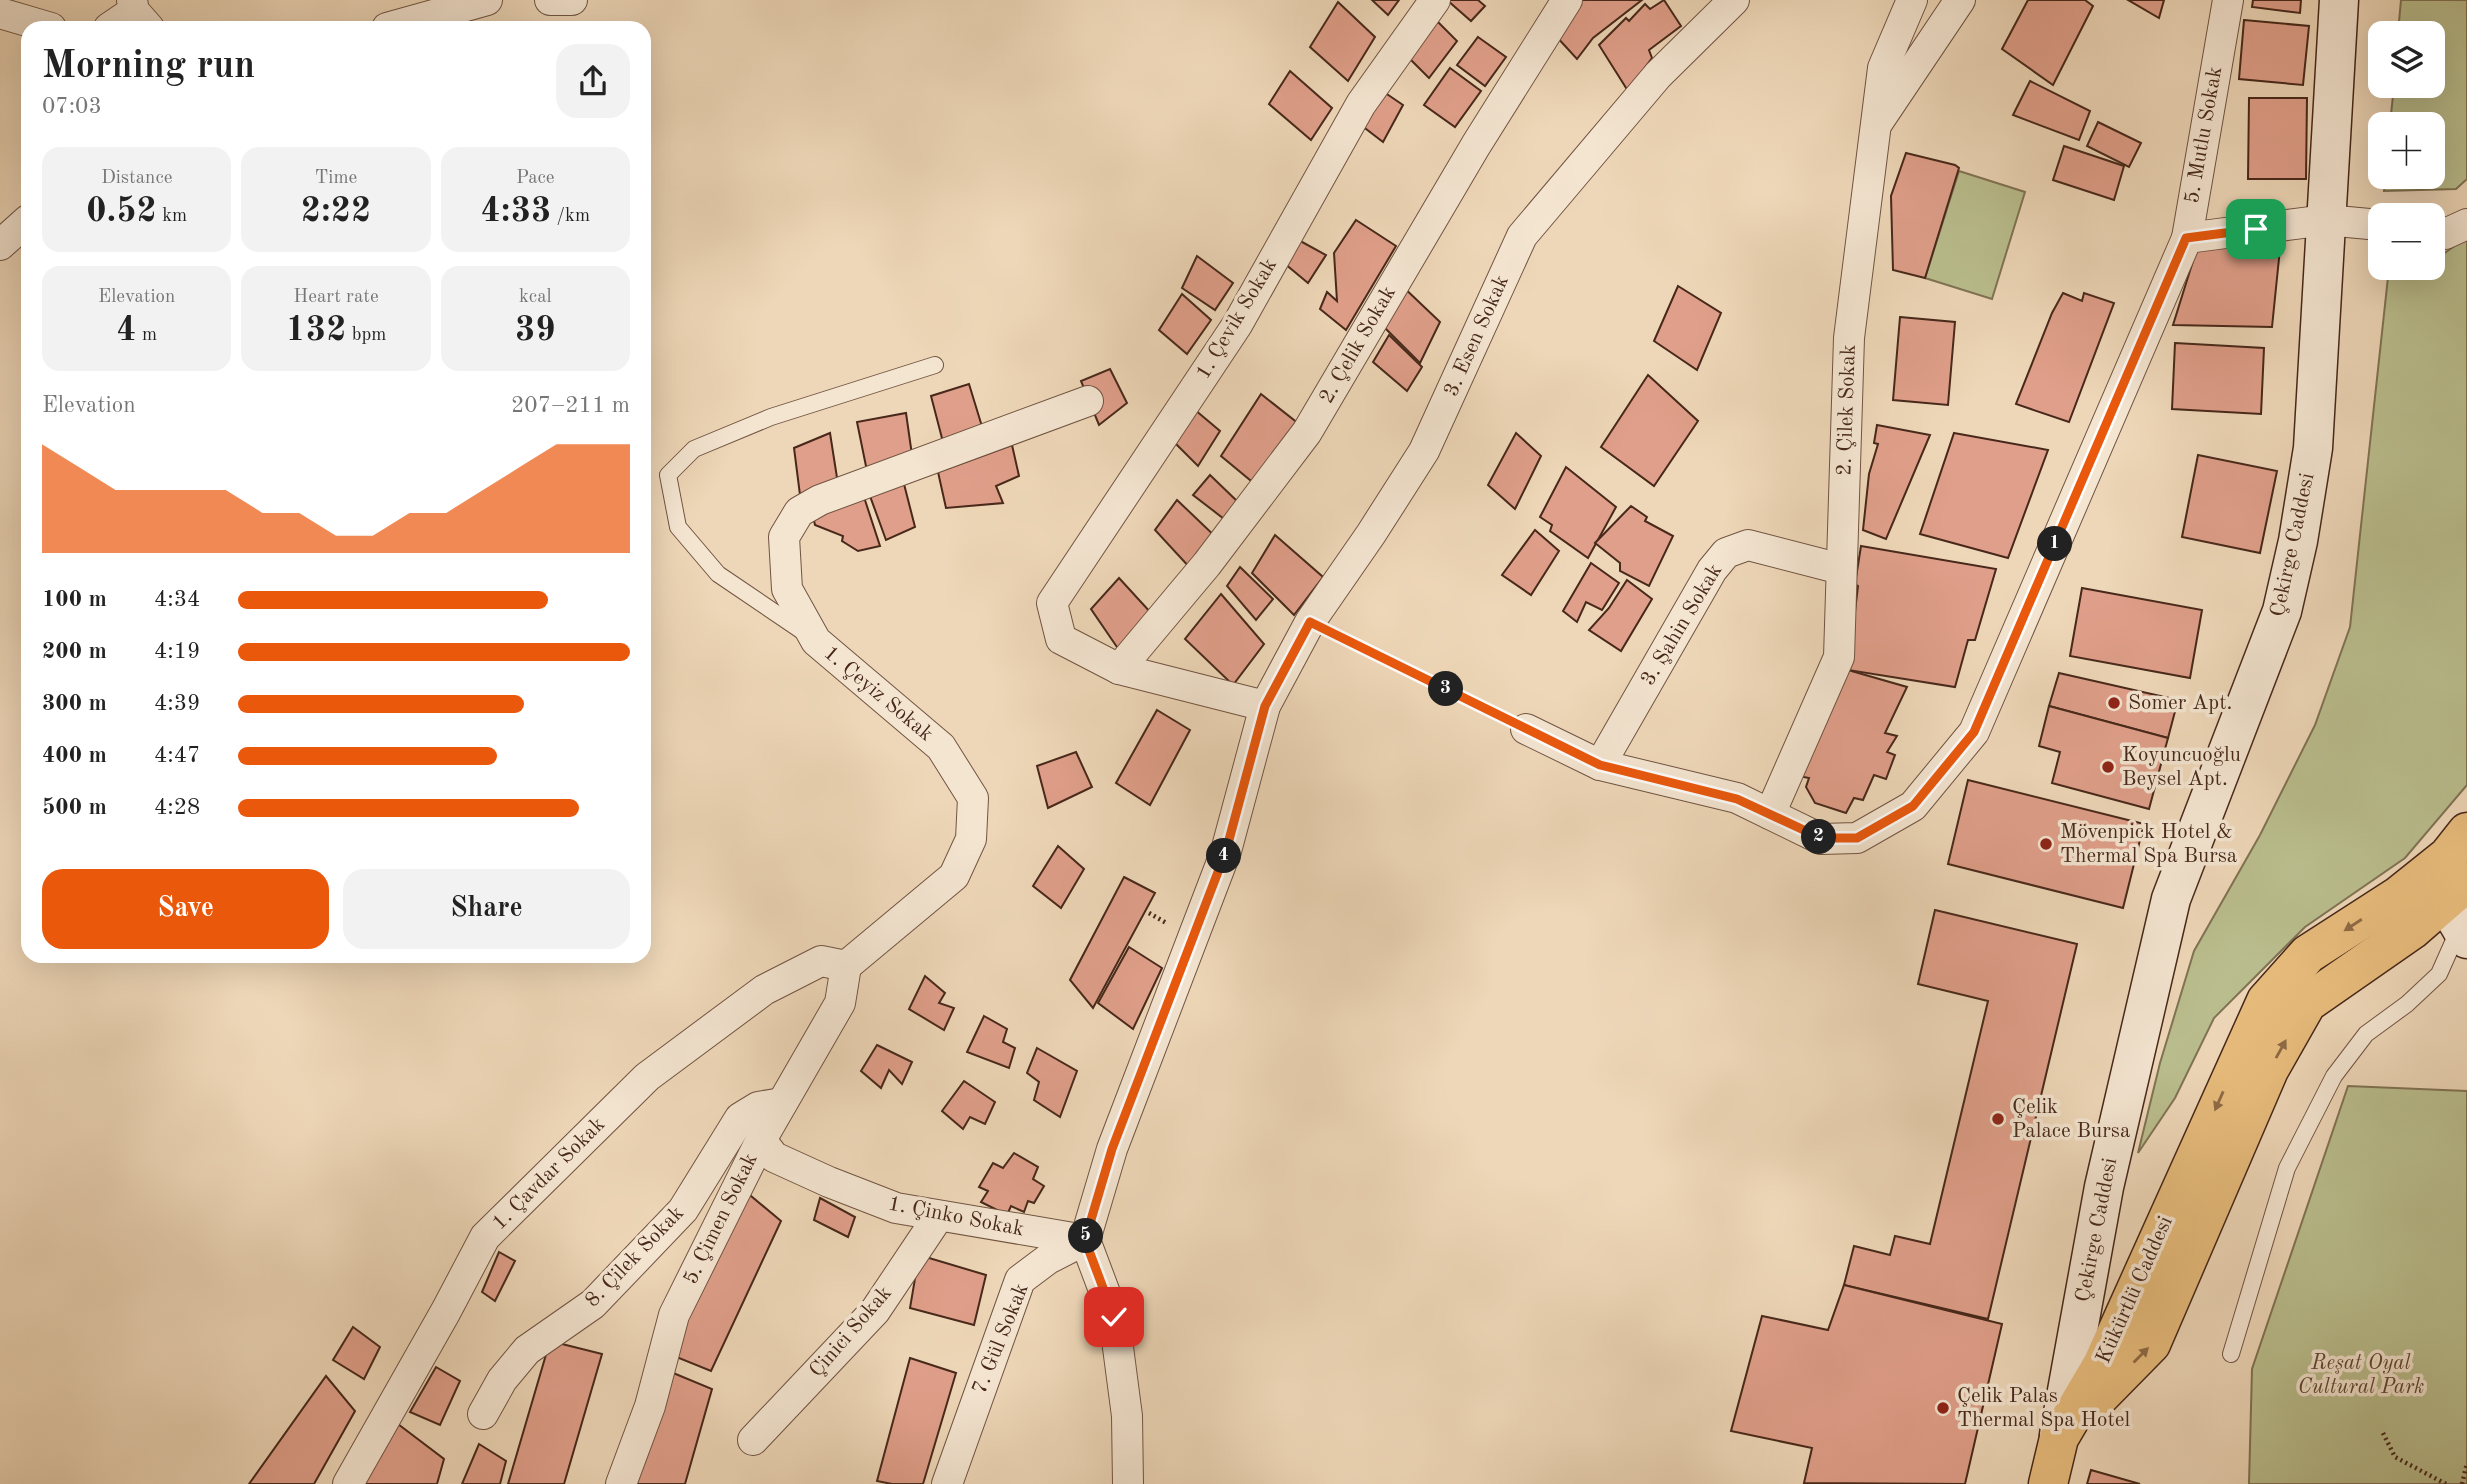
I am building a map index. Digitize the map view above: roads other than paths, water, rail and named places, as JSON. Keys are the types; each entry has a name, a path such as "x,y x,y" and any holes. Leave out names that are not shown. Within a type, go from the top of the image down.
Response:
{"main road":[{"name":"Çekirge Caddesi","path":"2053,1484 2104,1187 2171,899 2282,611 2298,541 2355,222 2339,0"},
{"name":"Kükürtlü Caddesi","path":"2059,1438 2102,1365 2236,1062 2266,1001 2308,954 2398,896 2448,856 2467,832"},
{"path":"2398,896 2428,895 2460,913"},
{"name":"Kükürtlü Caddesi","path":"2059,1438 2151,1344 2269,1070 2307,1003 2412,930 2460,913"},
{"name":"Çekirge Caddesi","path":"2048,1484 2059,1438"}],"street":[{"path":"412,21 487,0"},
{"path":"550,0 572,0"},
{"name":"1. Çevik Sokak","path":"1119,669 1061,639 1052,603 1237,325 1361,104 1435,0"},
{"name":"2. Çelik Sokak","path":"1119,669 1207,564 1307,432 1476,145 1567,0"},
{"name":"3. Esen Sokak","path":"1265,706 1310,622 1424,451 1522,236 1658,75 1734,0"},
{"name":"2. Çilek Sokak","path":"1770,814 1839,657 1849,338 1882,68 1912,0"},
{"path":"1874,128 1960,0"},
{"name":"5. Mutlu Sokak","path":"1526,729 1600,765 1737,799 1821,838 1857,838 1913,806 1974,732 2186,238 2228,0"},
{"path":"0,13 27,21"},
{"path":"2186,238 2355,222"},
{"path":"2445,234 2467,224"},
{"path":"0,245 21,226"},
{"name":"1. Çeyiz Sokak","path":"846,966 954,876 971,839 973,798 941,747 816,640 787,589 784,537 799,512 820,500 1088,401"},
{"name":"3. Şahin Sokak","path":"1600,765 1712,569 1726,552 1748,545 1841,569"},
{"path":"1119,669 1265,706 1226,851 1112,1149 1085,1240 1114,1317 1127,1416 1128,1484"},
{"name":"1. Çavdar Sokak","path":"348,1484 485,1237 658,1069 764,990 821,961 846,966"},
{"name":"5. Çimen Sokak","path":"621,1484 650,1406 674,1315 761,1140 841,1003 846,966"},
{"name":"8. Çilek Sokak","path":"483,1414 502,1380 527,1350 593,1304 683,1210 740,1118 758,1107 782,1103"},
{"name":"1. Çinko Sokak","path":"761,1140 774,1157 896,1208 1085,1240"},
{"name":"Çinici Sokak","path":"753,1440 875,1311 938,1217"},
{"name":"7. Gül Sokak","path":"947,1484 1020,1280 1048,1259 1085,1240"}],"lane":[{"path":"816,640 718,574 678,527 668,475 694,449 706,443 771,417 935,365"},
{"path":"2231,1354 2287,1168 2334,1076 2366,1034 2407,1004 2440,974 2460,913"}],"place":[{"name":"Somer Apt.","path":"2114,703"},
{"name":"Koyuncuoğlu Beysel Apt.","path":"2108,767"},
{"name":"Mövenpick Hotel & Thermal Spa Bursa","path":"2046,844"},
{"name":"Çelik Palace Bursa","path":"1998,1119"},
{"name":"Çelik Palas Thermal Spa Hotel","path":"1943,1408"}],"park label":[{"name":"Reşat Oyal Cultural Park","path":"2361,1375"}]}
